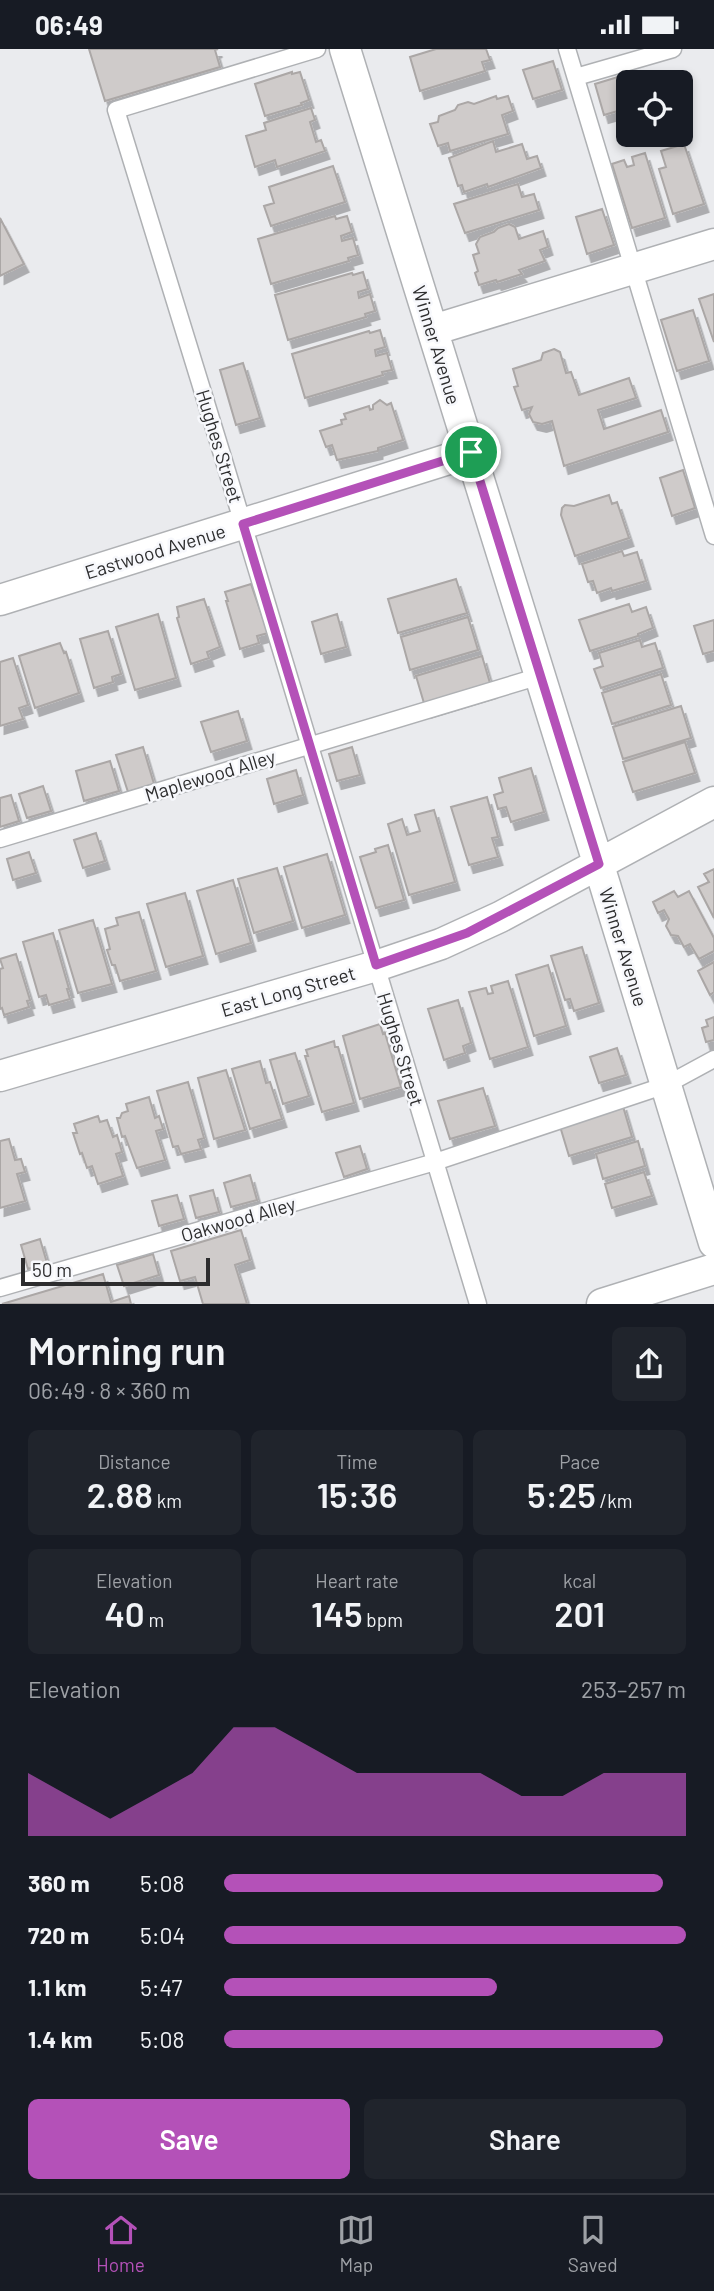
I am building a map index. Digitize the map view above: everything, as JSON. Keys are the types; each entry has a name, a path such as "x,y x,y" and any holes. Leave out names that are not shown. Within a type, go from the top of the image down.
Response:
{"street":[{"name":"Winner Avenue","path":"345,49 714,1243"},
{"path":"433,330 714,244"},
{"name":"Eastwood Avenue","path":"0,600 471,452"},
{"name":"East Long Street","path":"0,1076 376,965 467,933 714,802"},
{"path":"602,1304 714,1269"}],"lane":[{"name":"Hughes Street","path":"317,49 116,110 478,1304"},
{"path":"567,49 633,268 710,506 714,536"},
{"path":"576,77 673,49"},
{"name":"Maplewood Alley","path":"0,838 540,676"},
{"name":"Oakwood Alley","path":"0,1288 435,1162 666,1086 714,1059"}],"building":[{"path":"89,49 218,49 215,50 220,67 105,101"},
{"path":"436,49 486,49 490,60 482,62 485,71 420,91 410,57"},
{"path":"553,61 562,90 533,99 523,70"},
{"path":"300,72 309,100 301,103 302,105 265,116 255,84"},
{"path":"616,78 616,112 604,115 595,84"},
{"path":"496,96 497,99 508,96 513,111 502,115 508,134 450,151 448,143 438,146 430,124 438,122 439,116 455,110 458,105 468,102 474,104"},
{"path":"311,108 315,120 310,122 316,142 321,140 325,151 277,167 275,160 255,167 246,136 266,130 264,123"},
{"path":"493,141 496,152 522,144 527,159 537,156 541,168 488,187 487,184 464,192 462,185 458,186 449,158"},
{"path":"685,147 704,204 673,214 659,169 666,167 661,151"},
{"path":"645,153 665,218 632,228 612,164 624,160 627,167 634,165 632,157"},
{"path":"333,166 345,202 271,226 264,206 274,203 269,187"},
{"path":"518,184 522,197 534,194 539,210 465,233 454,204"},
{"path":"602,209 614,245 587,254 576,217"},
{"path":"335,216 336,219 347,216 352,232 341,236 342,241 353,238 358,255 348,258 349,261 271,284 258,239"},
{"path":"0,218 24,264 0,276"},
{"path":"509,224 515,227 519,239 543,231 548,247 540,250 545,261 519,270 522,274 479,285 473,255 479,253 476,244 480,237"},
{"path":"363,272 368,289 358,292 359,298 370,294 375,311 365,314 366,317 288,340 275,295"},
{"path":"714,294 714,342 699,299"},
{"path":"693,310 709,361 677,371 661,320"},
{"path":"380,330 385,347 375,350 376,356 387,353 392,370 305,398 292,354"},
{"path":"554,349 560,352 566,373 571,372 579,395 629,378 636,398 598,410 604,429 661,410 668,432 564,466 552,421 542,424 533,422 529,414 532,407 522,410 514,387 518,386 513,369 541,360 543,353"},
{"path":"243,363 260,418 236,425 220,370"},
{"path":"380,400 387,405 391,403 403,440 378,448 378,451 337,460 332,445 326,447 320,431 342,424 341,420 346,419 344,414 369,406 370,410 373,409 373,405"},
{"path":"683,470 695,508 672,516 660,478"},
{"path":"609,495 612,504 617,502 629,538 575,556 561,515 562,508"},
{"path":"622,551 624,556 637,552 646,581 597,593 593,581 588,582 582,564"},
{"path":"456,579 467,613 398,633 388,599"},
{"path":"251,584 268,633 257,636 259,643 240,649 225,592"},
{"path":"204,599 220,647 207,652 209,658 191,664 177,618 177,607"},
{"path":"629,604 632,612 646,607 653,628 638,636 590,651 579,620"},
{"path":"158,614 176,678 135,690 116,627"},
{"path":"337,614 346,647 321,654 312,622"},
{"path":"468,617 478,650 410,670 401,637"},
{"path":"714,620 714,651 703,654 694,626"},
{"path":"108,631 121,674 112,677 113,682 94,688 80,639"},
{"path":"640,640 642,647 655,643 663,668 601,688 594,669 603,666 599,653"},
{"path":"60,643 64,653 66,652 79,693 35,708 19,656"},
{"path":"482,656 492,690 426,710 416,676"},
{"path":"13,658 28,705 19,708 23,719 0,726 0,662"},
{"path":"661,674 671,705 612,724 602,693"},
{"path":"681,706 691,738 623,759 613,727"},
{"path":"238,711 247,741 211,752 201,722"},
{"path":"685,742 695,773 633,792 623,762"},
{"path":"143,747 154,784 128,792 116,755"},
{"path":"352,747 360,775 337,781 329,754"},
{"path":"110,761 119,791 84,801 76,771"},
{"path":"531,768 544,812 511,822 506,807 498,809 494,795 503,792 499,778"},
{"path":"296,770 303,795 274,804 267,779"},
{"path":"43,786 51,811 27,818 19,794"},
{"path":"11,795 19,821 0,827 0,798"},
{"path":"487,797 498,837 492,838 498,857 469,865 451,807"},
{"path":"434,810 455,882 409,895 388,824 402,819 407,835 420,831 415,815"},
{"path":"96,833 105,861 83,868 74,840"},
{"path":"388,845 404,900 376,908 360,857"},
{"path":"29,852 36,873 13,880 7,859"},
{"path":"327,854 345,915 302,928 284,867"},
{"path":"277,868 293,921 254,933 238,879"},
{"path":"714,869 714,918 698,887 709,882 704,874"},
{"path":"233,880 251,943 216,954 197,891"},
{"path":"674,891 678,897 689,891 714,938 714,951 699,959 690,944 684,947 678,936 671,935 666,926 669,919 664,910 658,913 653,902"},
{"path":"185,893 203,956 166,967 147,904"},
{"path":"139,912 156,971 120,981 107,950 110,949 105,929 118,925 116,918"},
{"path":"93,920 112,984 78,993 59,930"},
{"path":"53,933 70,999 49,1005 46,995 39,997 23,942"},
{"path":"582,947 599,1003 574,1011 570,999 565,1000 551,956"},
{"path":"16,954 30,1000 27,1001 29,1007 4,1015 2,1008 0,1009 0,969 3,968 0,959"},
{"path":"714,962 714,992 710,995 698,971"},
{"path":"548,965 566,1026 534,1036 516,975"},
{"path":"508,981 528,1047 490,1059 469,992 486,988 488,994 493,993 491,986"},
{"path":"458,1000 471,1043 463,1046 465,1053 444,1060 428,1009"},
{"path":"714,1017 714,1040 706,1042 702,1028 708,1026 706,1020"},
{"path":"380,1024 401,1087 360,1099 343,1036"},
{"path":"334,1041 354,1103 322,1112 305,1056 308,1056 306,1050"},
{"path":"617,1048 626,1075 599,1083 590,1057"},
{"path":"295,1053 309,1096 283,1104 270,1060"},
{"path":"260,1061 266,1083 270,1082 282,1119 250,1129 232,1069"},
{"path":"226,1070 245,1130 214,1139 198,1078"},
{"path":"188,1082 204,1138 198,1140 201,1149 181,1154 178,1146 173,1147 157,1091"},
{"path":"483,1088 495,1126 450,1139 438,1101"},
{"path":"149,1097 155,1118 159,1116 163,1129 156,1131 165,1160 137,1168 125,1136 122,1137 117,1118 128,1111 126,1104"},
{"path":"622,1103 632,1137 569,1156 559,1123"},
{"path":"98,1116 100,1122 107,1120 113,1137 117,1135 122,1152 116,1154 123,1176 98,1184 92,1166 87,1168 82,1153 80,1154 73,1133 77,1133 74,1124"},
{"path":"9,1139 15,1160 21,1159 25,1172 17,1174 25,1201 0,1208 0,1141"},
{"path":"638,1141 645,1166 603,1179 596,1154"},
{"path":"360,1146 367,1169 344,1177 336,1153"},
{"path":"644,1172 652,1196 612,1208 605,1184"},
{"path":"250,1175 257,1200 231,1207 224,1183"},
{"path":"213,1190 219,1212 196,1218 190,1196"},
{"path":"177,1195 184,1219 159,1226 152,1201"},
{"path":"241,1230 250,1260 235,1265 247,1304 203,1304 195,1277 180,1281 171,1251"},
{"path":"40,1239 47,1263 28,1269 21,1245"},
{"path":"153,1254 159,1275 124,1286 117,1265"},
{"path":"103,1274 111,1302 129,1296 131,1304 2,1304"}],"route":[{"path":"471,452 599,864 467,933 376,965 243,524 471,452"}]}
